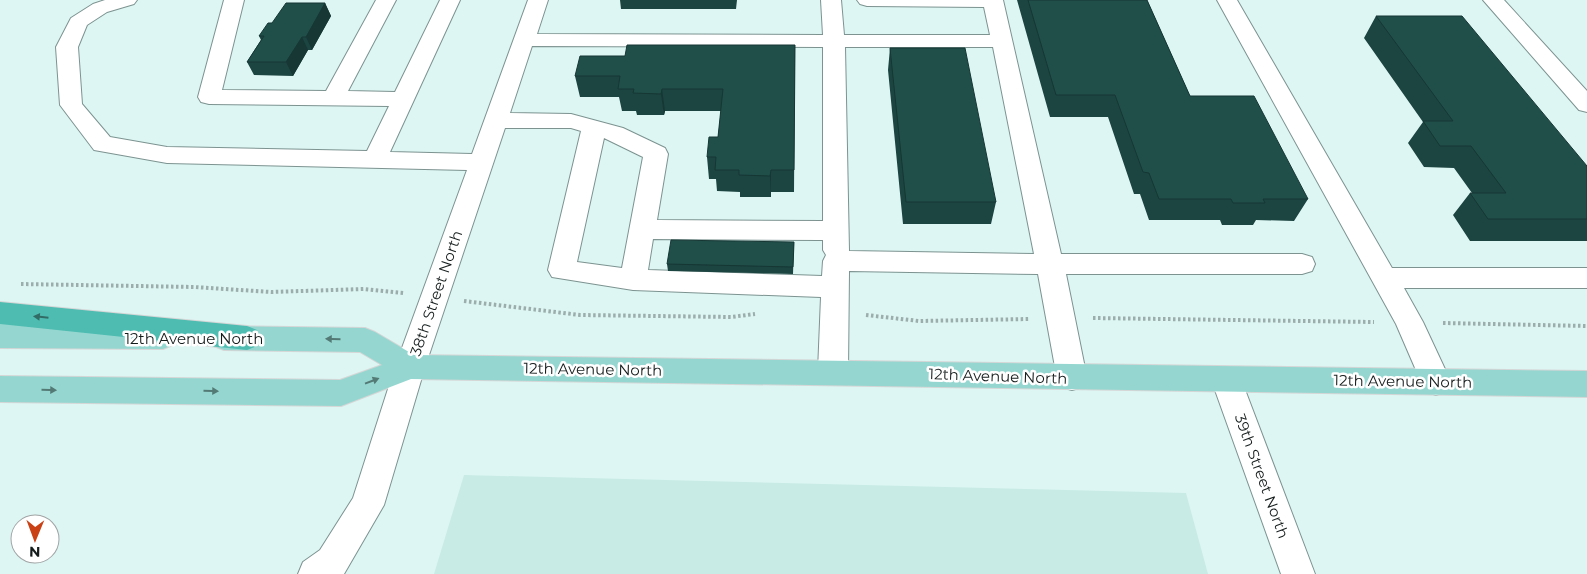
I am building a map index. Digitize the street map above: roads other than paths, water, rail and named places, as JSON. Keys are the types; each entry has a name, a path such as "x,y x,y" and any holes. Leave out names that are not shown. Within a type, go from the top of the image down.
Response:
{"highway":[{"path":"0,313 247,338"}],"main road":[{"name":"12th Avenue North","path":"0,336 365,340 410,367"},
{"name":"12th Avenue North","path":"0,390 341,392 410,367 833,371 1072,378 1587,384"}],"street":[{"path":"127,0 100,8 78,22 67,47 72,104 102,144 167,155 482,162"},
{"path":"234,0 210,97 404,98"},
{"path":"333,98 386,0"},
{"path":"374,161 450,0"},
{"name":"38th Street North","path":"315,574 332,562 367,505 410,367 538,0"},
{"path":"831,0 834,41 835,274 833,371"},
{"path":"867,0 993,1 1050,264 1072,378"},
{"path":"1227,0 1410,322 1436,382"},
{"path":"1493,0 1587,105"},
{"path":"524,40 1003,41"},
{"path":"496,120 570,121 615,133 656,154 633,280"},
{"path":"594,128 562,270 633,280 711,258 760,259 835,274 1050,264 1302,264"},
{"path":"642,229 711,258 760,259 835,231"},
{"path":"1384,278 1587,278"},
{"name":"39th Street North","path":"1226,379 1298,574"}]}
